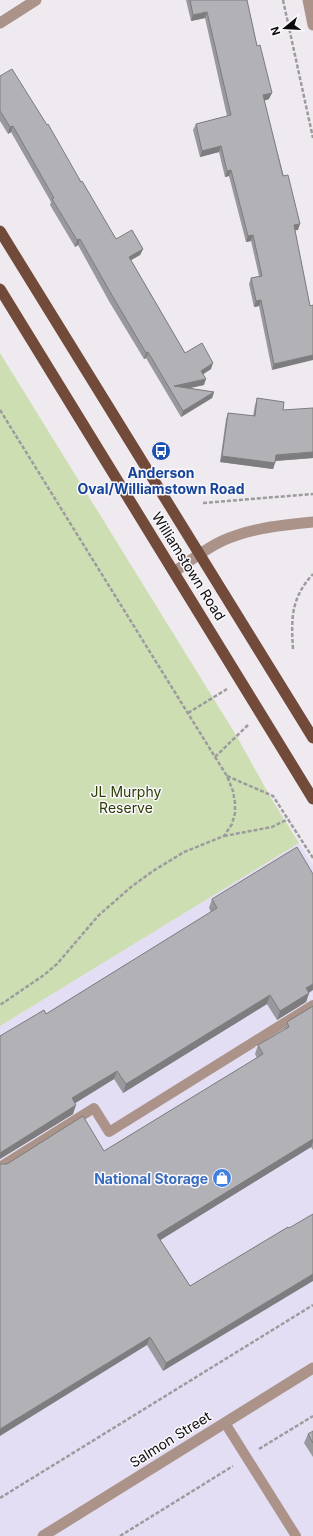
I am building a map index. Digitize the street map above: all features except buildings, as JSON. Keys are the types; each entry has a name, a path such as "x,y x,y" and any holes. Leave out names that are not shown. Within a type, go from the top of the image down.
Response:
{"main road":[{"name":"Williamstown Road","path":"0,231 313,738"},
{"name":"Williamstown Road","path":"0,289 313,799"}],"street":[{"path":"0,23 36,0"},
{"path":"308,0 313,25"},
{"path":"174,572 223,541 257,529 285,524 313,522"},
{"name":"Salmon Street","path":"43,1536 313,1368"}],"lane":[{"path":"0,1167 94,1108 109,1132 313,1005"},
{"path":"225,1423 296,1536"}],"path":[{"path":"283,0 313,138"},
{"path":"0,410 227,776 234,797 235,813 232,824 224,836"},
{"path":"203,503 313,494"},
{"path":"294,649 291,627 295,602 306,582 313,574"},
{"path":"188,712 213,697"},
{"path":"215,757 261,713"},
{"path":"227,776 273,796 290,820 313,858"},
{"path":"0,1005 44,976 62,958 98,916 131,887 178,855 224,836 272,827 284,820 290,820"},
{"path":"0,1498 313,1305"},
{"path":"120,1536 313,1416"}],"shaded area":[{"path":"299,843 313,865 313,1536 0,1536 0,1026"}],"green space":[{"name":"JL Murphy Reserve","path":"0,353 236,735 271,798 299,843 0,1026"}],"place":[{"name":"Anderson Oval/Williamstown Road","path":"161,451"},
{"name":"National Storage","path":"222,1178"}]}
